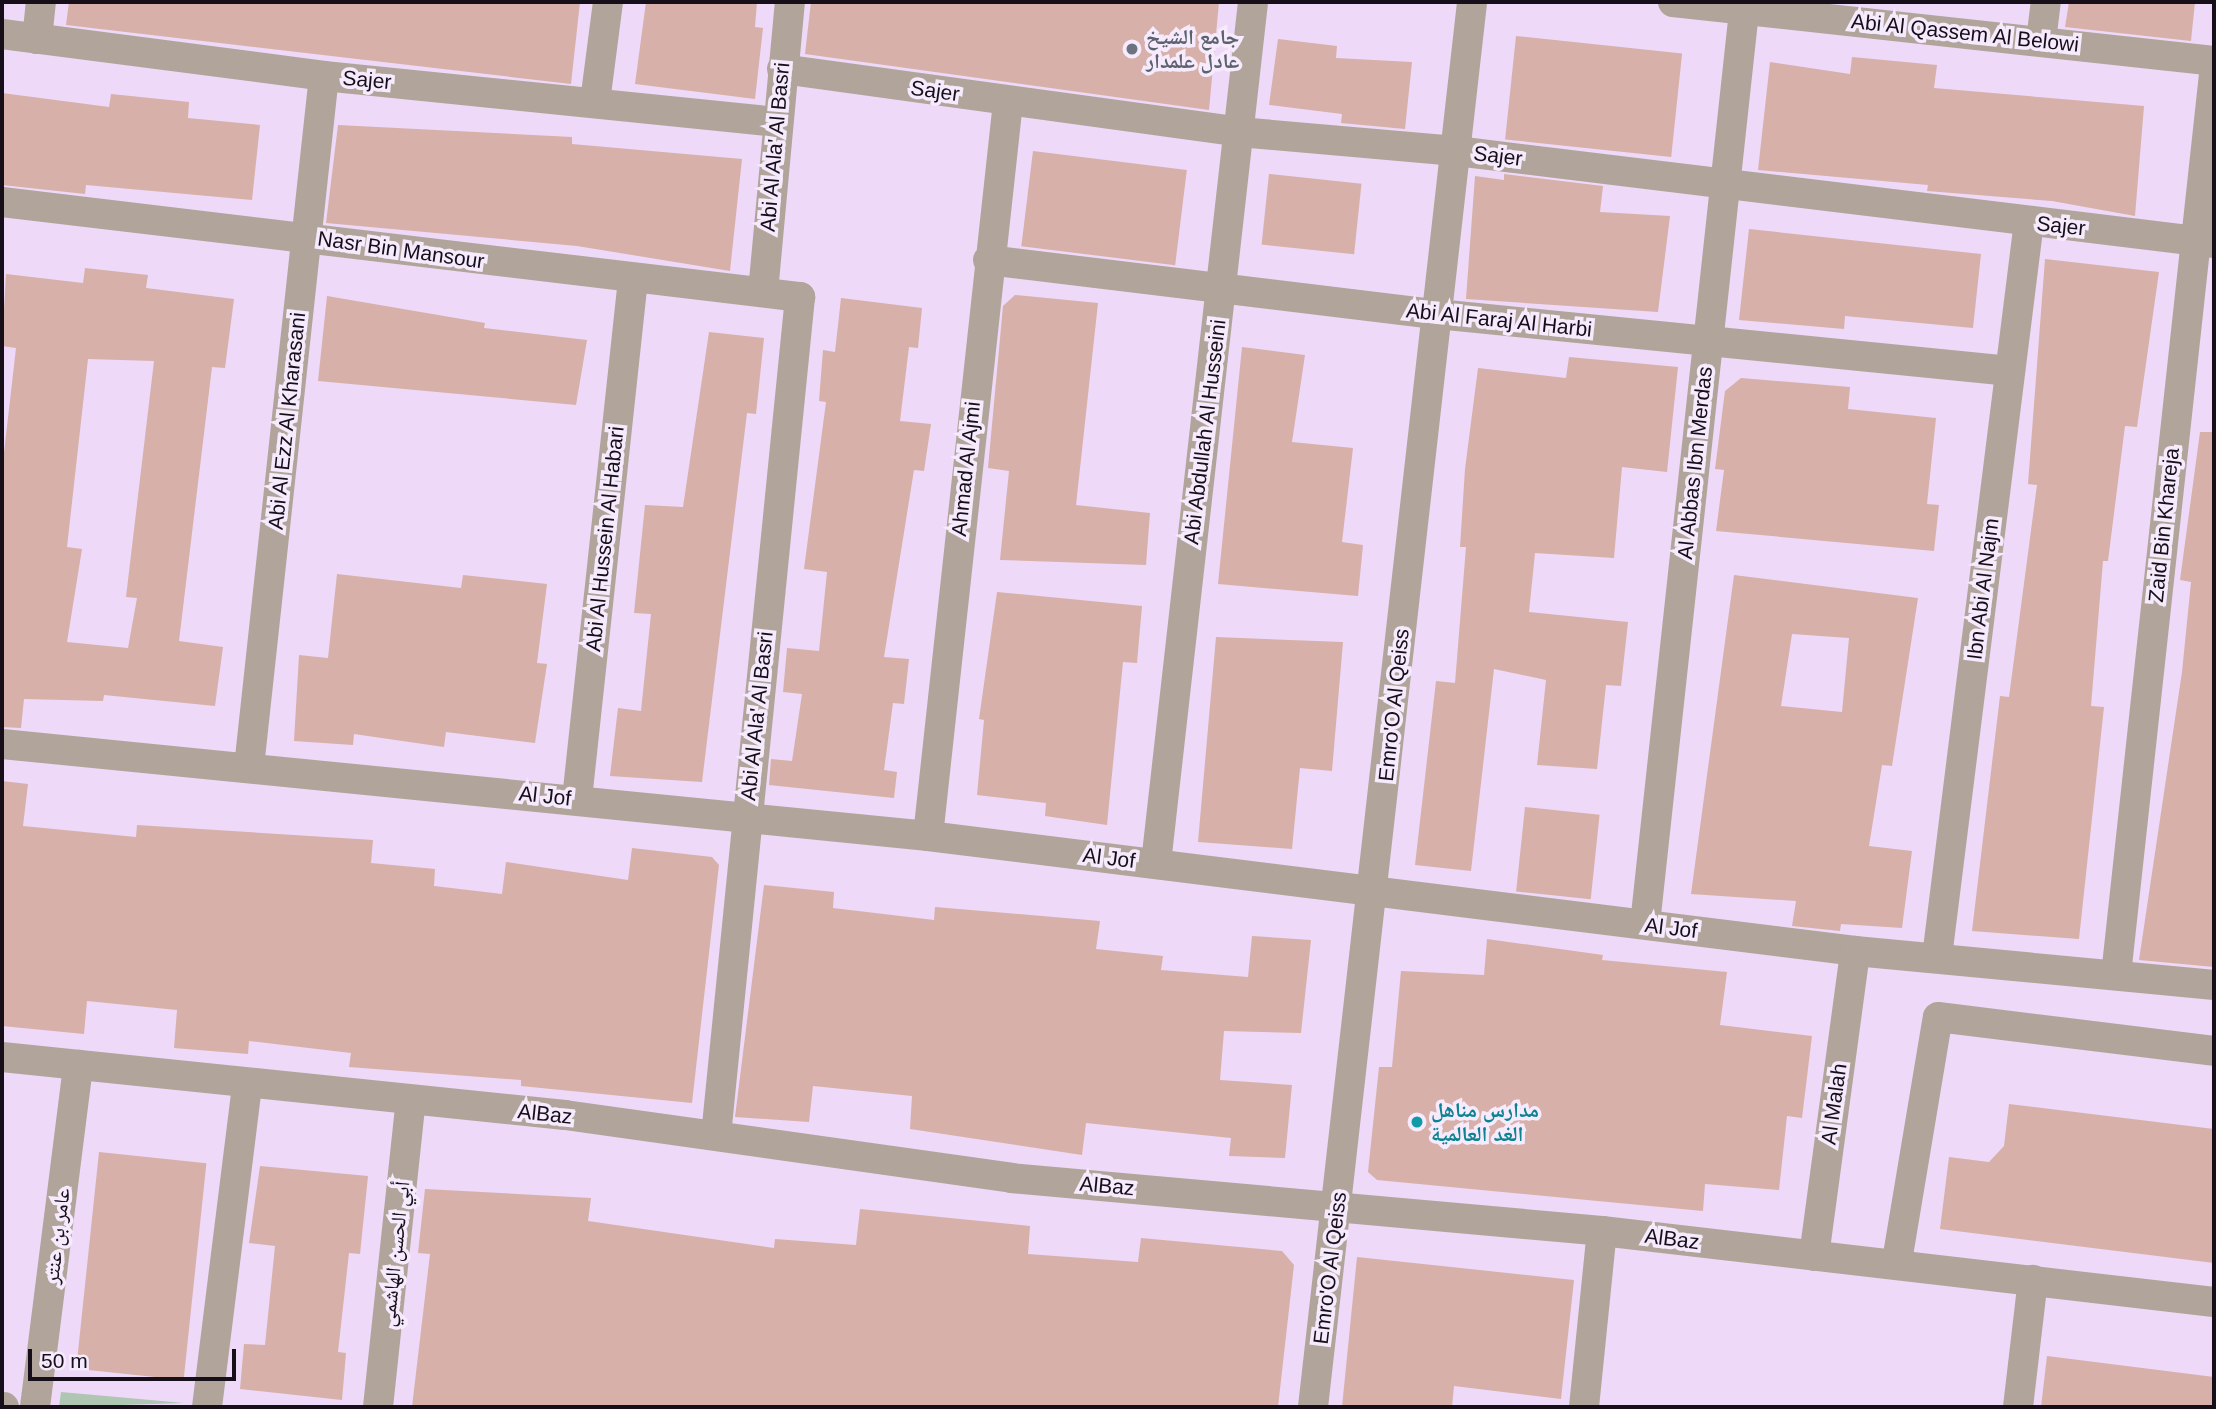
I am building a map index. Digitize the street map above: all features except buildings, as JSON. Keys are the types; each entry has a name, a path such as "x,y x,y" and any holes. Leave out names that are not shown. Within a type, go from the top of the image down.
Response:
{"street":[{"path":"37,39 41,2"},
{"path":"595,102 608,2"},
{"name":"Abi Al Ala' Al Basri","path":"763,292 775,122 790,2"},
{"name":"Abi Abdullah Al Husseini","path":"1156,863 1253,2"},
{"name":"Emro'O Al Qeiss","path":"1313,1407 1374,890 1472,2"},
{"name":"Abi Al Qassem Al Belowi","path":"1673,2 1745,6 2214,61"},
{"path":"2041,41 2046,2"},
{"name":"Al Abbas Ibn Merdas","path":"1645,924 1745,6"},
{"name":"Sajer","path":"2,34 324,76 775,122"},
{"name":"Sajer","path":"782,69 1239,132 1457,151 2204,242"},
{"name":"Zaid Bin Khareja","path":"2116,975 2204,242 2214,75"},
{"name":"Abi Al Ezz Al Kharasani","path":"249,767 324,76"},
{"name":"Ahmad Al Ajmi","path":"928,836 988,260 1008,102"},
{"name":"Nasr Bin Mansour","path":"2,202 800,297"},
{"name":"Ibn Abi Al Najm","path":"1937,957 2029,222"},
{"name":"Abi Al Faraj Al Harbi","path":"988,260 1437,314 2010,372"},
{"name":"Abi Al Hussein Al Habari","path":"577,799 633,279"},
{"name":"Abi Al Ala' Al Basri","path":"716,1135 800,297"},
{"name":"Al Jof","path":"2,744 577,799 746,822 928,836 1855,951 2214,985"},
{"name":"Al Malah","path":"1814,1256 1855,951"},
{"path":"1897,1261 1938,1017 2214,1051"},
{"name":"AlBaz","path":"2,1057 716,1135 1011,1178 1602,1231 1814,1256 1897,1261 2214,1302"},
{"name":"عامر بن عنتر","path":"36,1407 78,1065"},
{"path":"207,1407 247,1084"},
{"name":"أبي الحسن الهاشمي","path":"378,1407 411,1100"},
{"path":"1584,1407 1602,1231"},
{"path":"2018,1407 2033,1280"}],"green space":[{"path":"61,1392 184,1403 59,1407"}],"place":[{"name":"جامع الشيخ عادل علمدار","path":"1132,49"},
{"name":"مدارس مناهل الغد العالمية","path":"1417,1122"}]}
